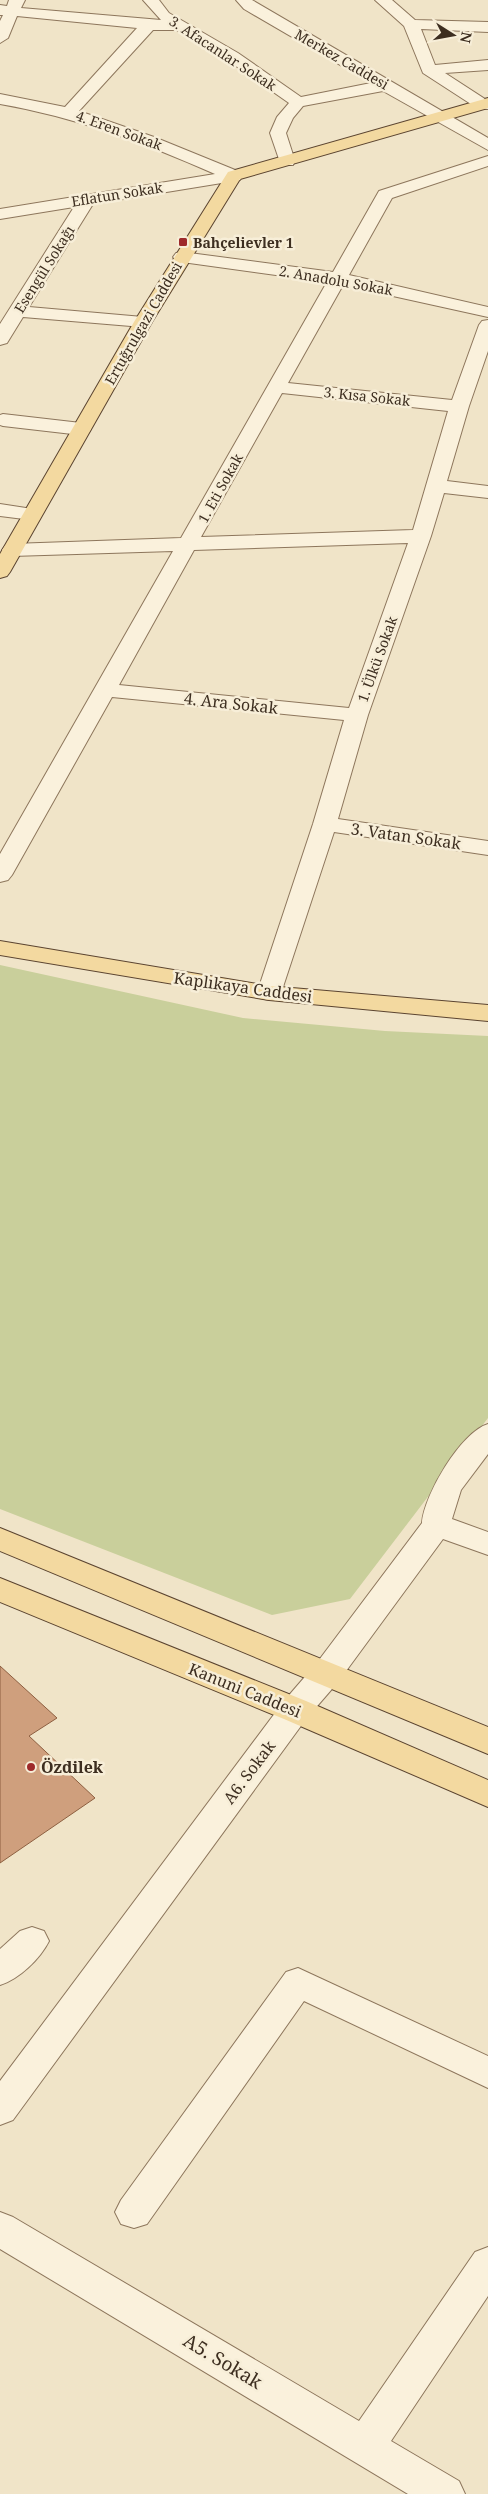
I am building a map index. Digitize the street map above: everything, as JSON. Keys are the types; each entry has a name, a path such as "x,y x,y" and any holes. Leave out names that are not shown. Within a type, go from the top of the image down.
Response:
{"main road":[{"path":"234,176 485,104"},
{"name":"Ertuğrulgazi Caddesi","path":"0,572 143,322 234,176"},
{"name":"Kaplıkaya Caddesi","path":"0,948 269,993 488,1013"},
{"path":"0,1539 488,1741"},
{"name":"Kanuni Caddesi","path":"0,1589 295,1710 488,1794"}],"street":[{"name":"3. Afacanlar Sokak","path":"151,0 164,16 232,56 298,102"},
{"name":"Merkez Caddesi","path":"244,0 249,6 442,117"},
{"path":"383,0 411,24 429,70 485,104"},
{"path":"0,38 10,7 149,26 179,25"},
{"path":"411,24 488,27"},
{"path":"69,112 149,26"},
{"path":"429,70 488,65"},
{"path":"287,161 278,133 286,117 298,102 387,85"},
{"name":"4. Eren Sokak","path":"0,99 69,112 184,154 234,176"},
{"path":"442,117 488,144"},
{"name":"1. Eti Sokak","path":"0,875 190,543 385,195 488,161"},
{"name":"Eflatun Sokak","path":"0,214 88,198 234,176"},
{"name":"Esengül Sokağı","path":"7,325 88,198"},
{"name":"2. Anadolu Sokak","path":"182,257 338,278 488,312"},
{"path":"7,325 143,322"},
{"name":"1. Ülkü Sokak","path":"269,993 325,824 357,715 421,536 459,406 488,325"},
{"name":"3. Kısa Sokak","path":"276,387 459,406"},
{"path":"3,420 81,430"},
{"path":"436,486 488,492"},
{"path":"0,510 32,514"},
{"path":"12,550 421,536"},
{"name":"4. Ara Sokak","path":"106,690 357,715"},
{"name":"3. Vatan Sokak","path":"325,824 488,848"},
{"name":"A6. Sokak","path":"0,2109 295,1710 327,1673 437,1525 436,1512 443,1493 488,1434"},
{"path":"437,1525 488,1544"},
{"path":"0,1971 32,1941"},
{"path":"134,2212 298,1982 488,2072"},
{"name":"A5. Sokak","path":"0,2229 446,2494"},
{"path":"365,2446 488,2264"}],"green space":[{"path":"0,965 243,1018 385,1031 488,1036 488,1418 350,1599 272,1615 0,1509"}],"building":[{"name":"Özdilek","path":"0,1666 57,1718 29,1736 95,1798 0,1863"}],"place":[{"name":"Bahçelievler 1","path":"183,242"},
{"name":"Özdilek","path":"31,1767"}]}
